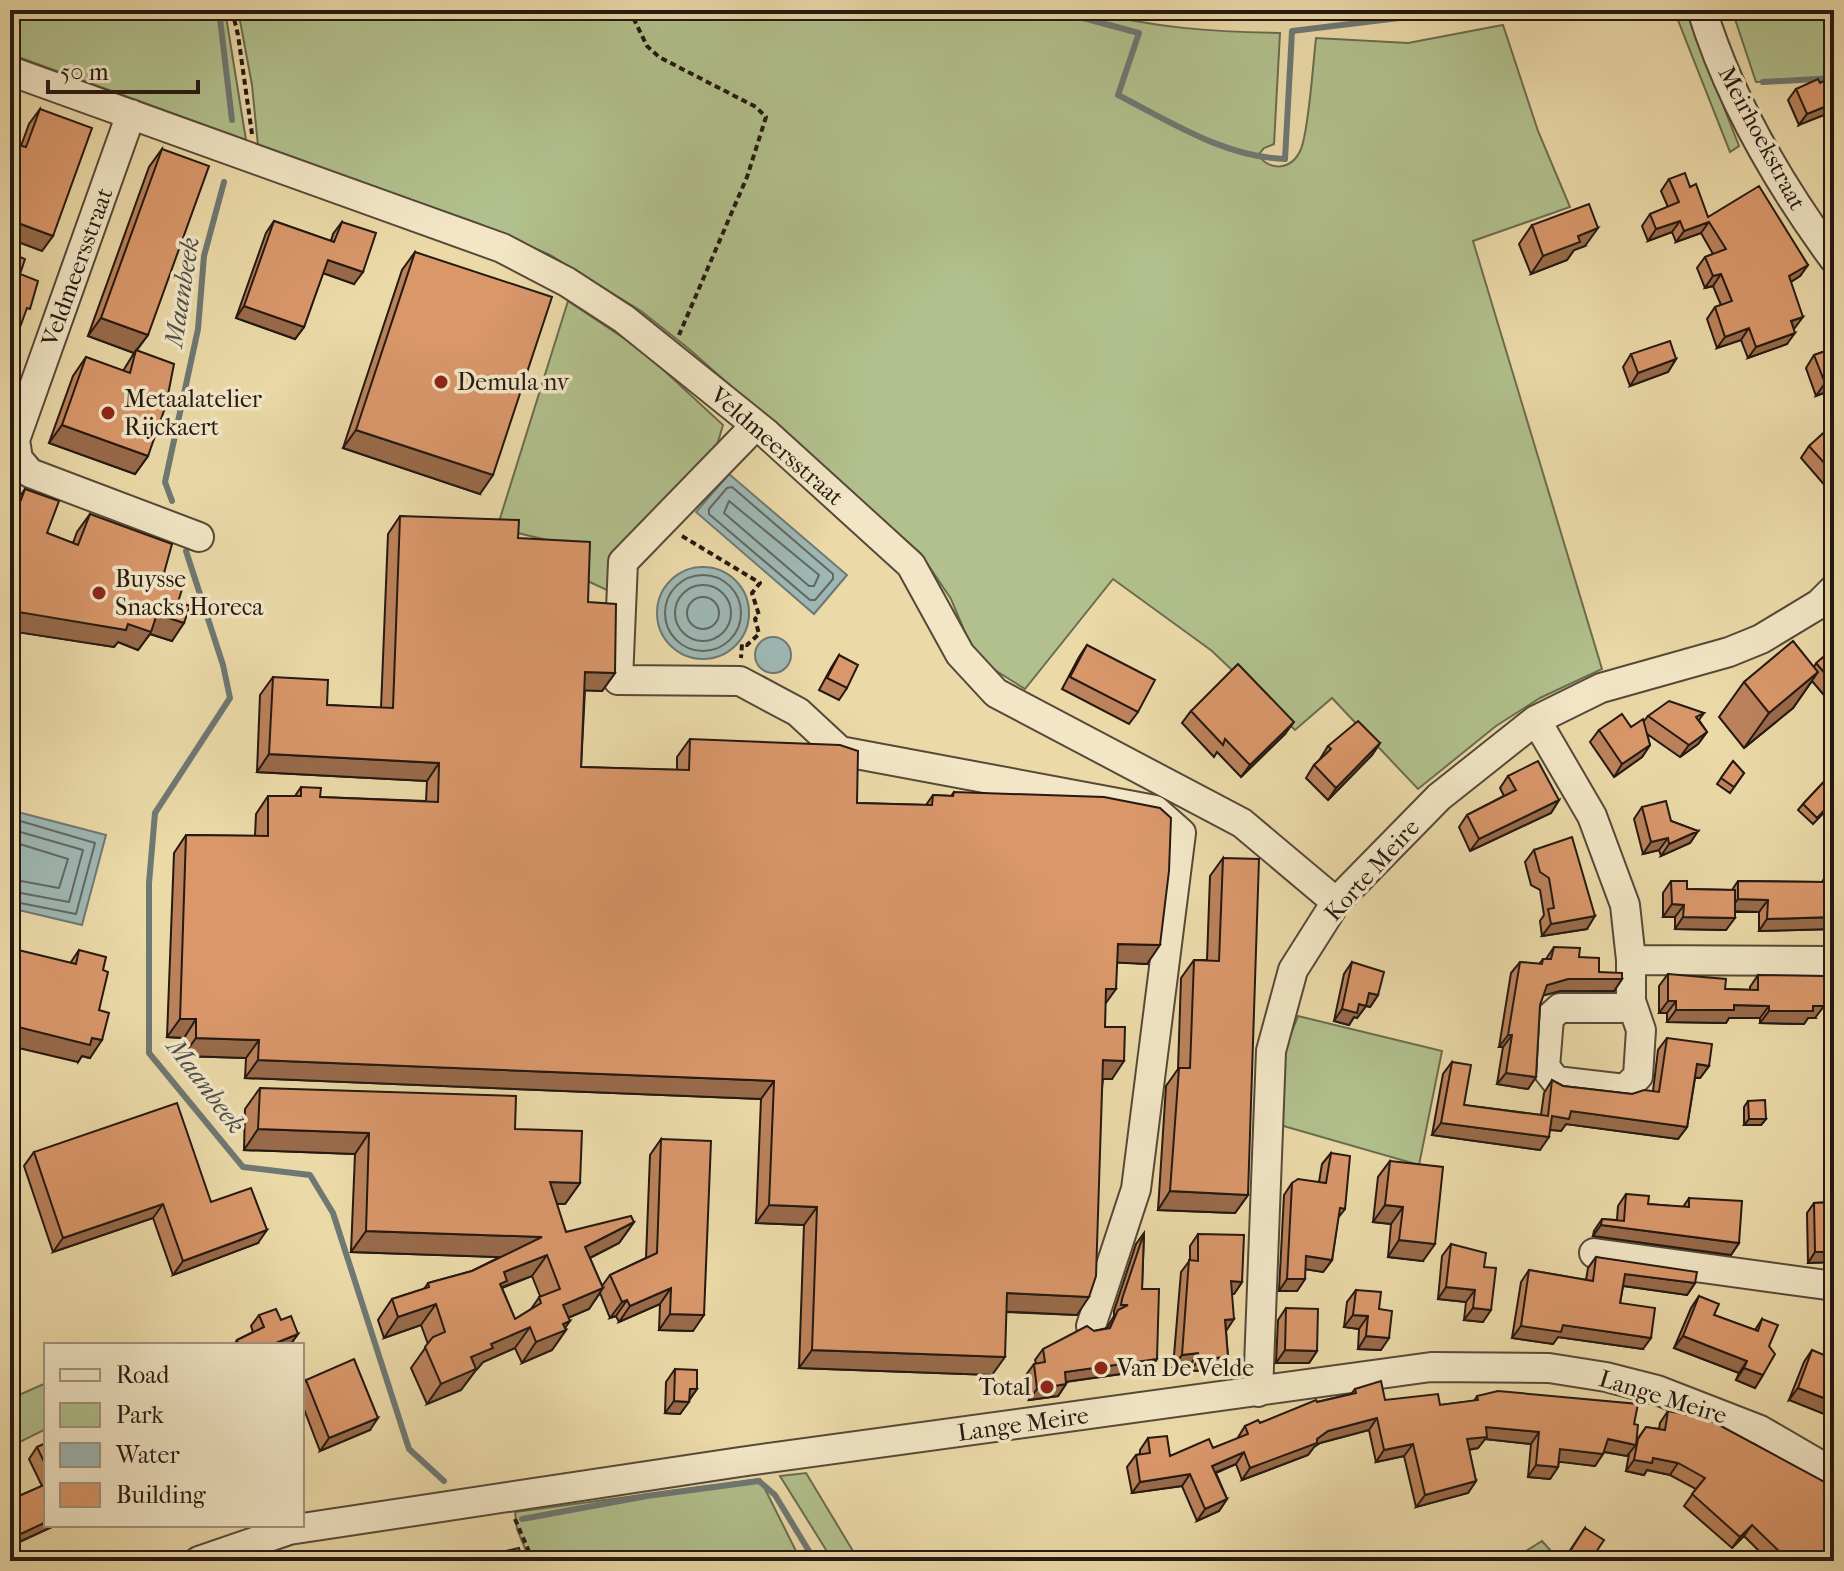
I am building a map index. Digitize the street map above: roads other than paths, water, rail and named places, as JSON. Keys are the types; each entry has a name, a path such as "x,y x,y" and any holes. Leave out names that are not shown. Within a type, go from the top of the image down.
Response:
{"street":[{"name":"Meirhoekstraat","path":"1702,10 1749,124 1794,203 1834,259"},
{"name":"Veldmeersstraat","path":"10,71 502,248 579,290 624,319 756,425 911,565 960,654 996,693 1242,823 1336,902"},
{"name":"Veldmeersstraat","path":"131,114 15,440 18,459 30,473 199,537"},
{"path":"756,425 623,562 618,680 740,681 798,712 840,751 1155,810 1181,833 1136,1189 1091,1326"},
{"name":"Korte Meire","path":"1258,1392 1271,1051 1293,970 1336,902 1439,797 1536,720 1601,688 1729,652 1761,639 1819,604 1834,589"},
{"path":"1536,720 1592,816 1625,905 1631,960 1631,1001"},
{"path":"1631,960 1834,961"},
{"path":"1594,1253 1834,1286"},
{"name":"Lange Meire","path":"199,1561 289,1530 1431,1367 1491,1365 1549,1368 1606,1377 1714,1410 1771,1436 1834,1473"}],"water":[{"path":"729,474 847,575 814,614 696,512"},
{"path":"703,567 721,571 735,581 745,595 749,613 745,631 735,645 721,655 703,659 685,655 671,645 661,631 657,613 661,595 671,581 685,571"},
{"path":"773,637 786,642 791,655 786,668 773,673 760,668 755,655 760,642"},
{"path":"10,810 106,835 82,925 10,908"}],"waterway":[{"name":"Maanbeek","path":"219,10 232,120"},
{"path":"1053,10 1139,33 1118,95 1219,145 1262,157 1285,159 1292,31 1465,10"},
{"path":"1763,82 1834,78"},
{"name":"Maanbeek","path":"172,501 165,482 198,329 204,256 224,182"},
{"name":"Maanbeek","path":"186,551 223,665 230,698 155,813 149,883 149,1053 243,1167 310,1175 333,1213 409,1449 444,1481"},
{"name":"Maanbeek","path":"522,1519 647,1496 759,1481 775,1495 815,1561"}],"place":[{"name":"Demula nv","path":"441,382"},
{"name":"Metaalatelier Rijckaert","path":"108,413"},
{"name":"Buysse Snacks Horeca","path":"99,593"},
{"name":"Van De Velde","path":"1101,1368"},
{"name":"Total","path":"1047,1387"}]}
